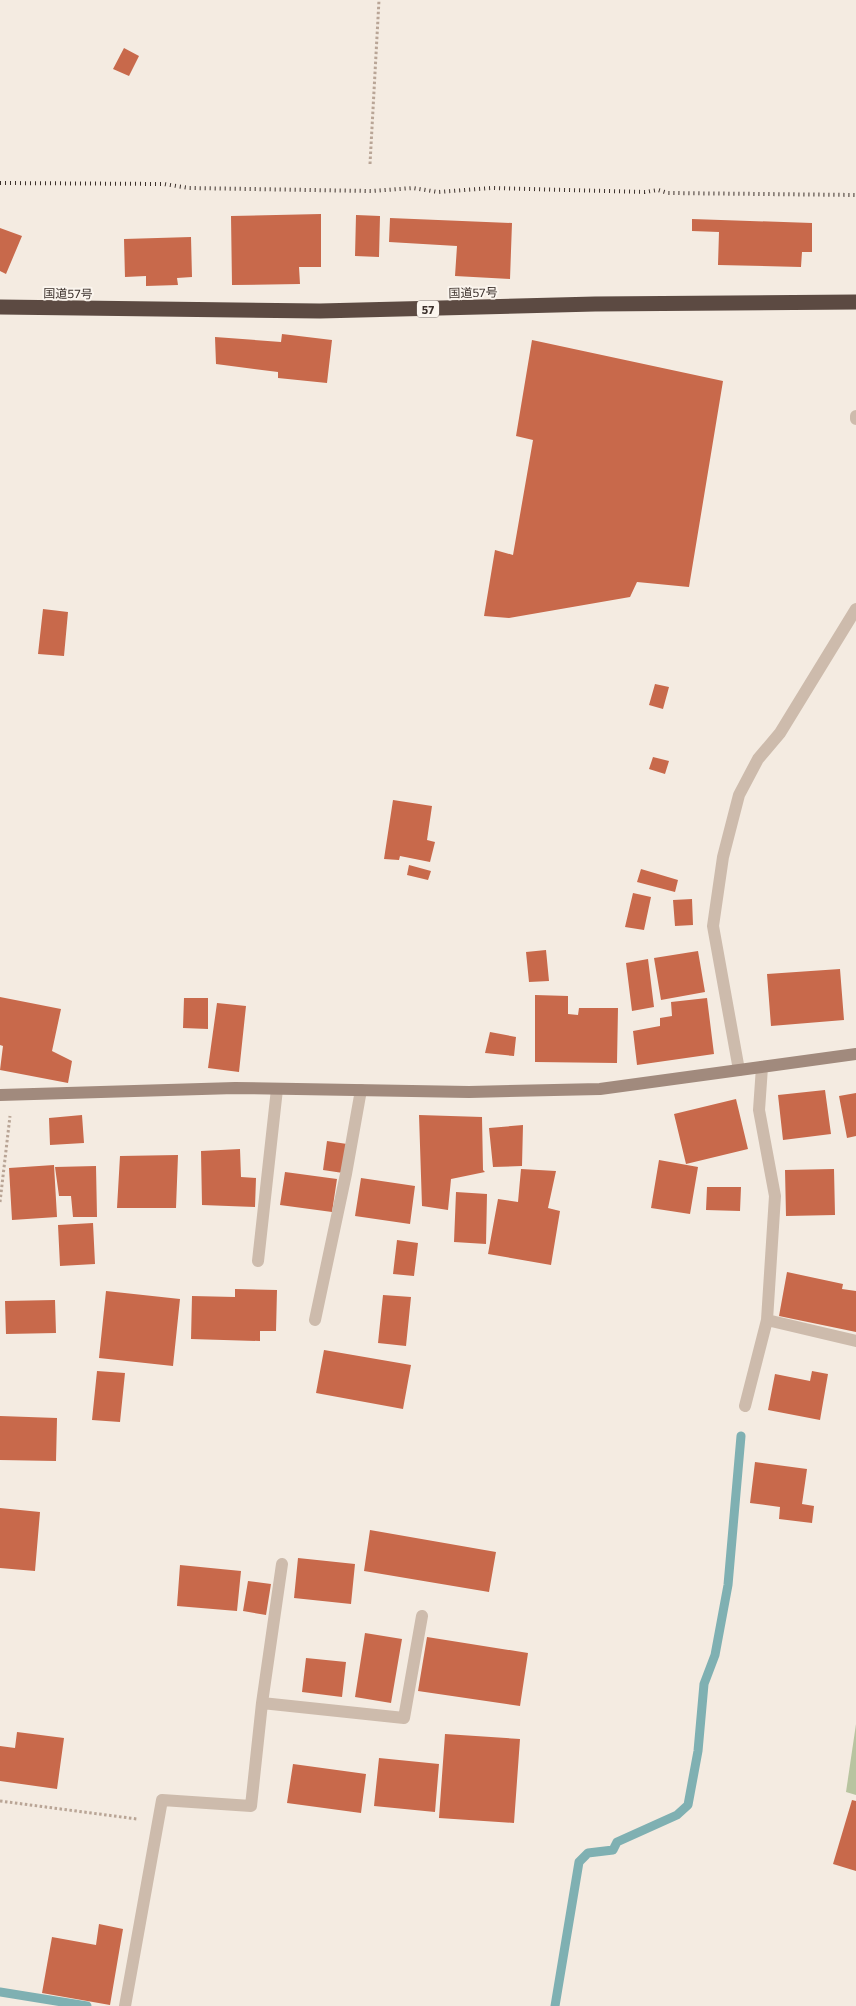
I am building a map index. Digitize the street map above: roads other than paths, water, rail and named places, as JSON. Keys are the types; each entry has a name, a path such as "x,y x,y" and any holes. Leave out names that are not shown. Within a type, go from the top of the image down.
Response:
{"highway":[{"name":"国道57号","path":"0,306 320,311 596,304 856,302"}],"street":[{"path":"738,1070 713,926 725,848 739,794 758,759 780,733 856,609"},
{"path":"6,1095 235,1088 468,1092 600,1089 856,1054"},
{"path":"745,1406 767,1320 775,1196 759,1110 762,1067"},
{"path":"258,1261 276,1089"},
{"path":"316,1320 361,1090"},
{"path":"767,1320 856,1341"},
{"path":"125,2006 162,1800 251,1806 262,1703 282,1564"},
{"path":"262,1703 404,1718 422,1616"}],"waterway":[{"path":"555,2006 579,1862 588,1853 613,1850 617,1842 677,1815 688,1805 698,1751 704,1684 715,1655 728,1585 741,1436"},
{"path":"0,1992 87,2006"}],"railway":[{"path":"0,183 164,184 189,188 372,191 413,188 438,192 491,188 645,192 658,190 668,193 856,195"}]}
